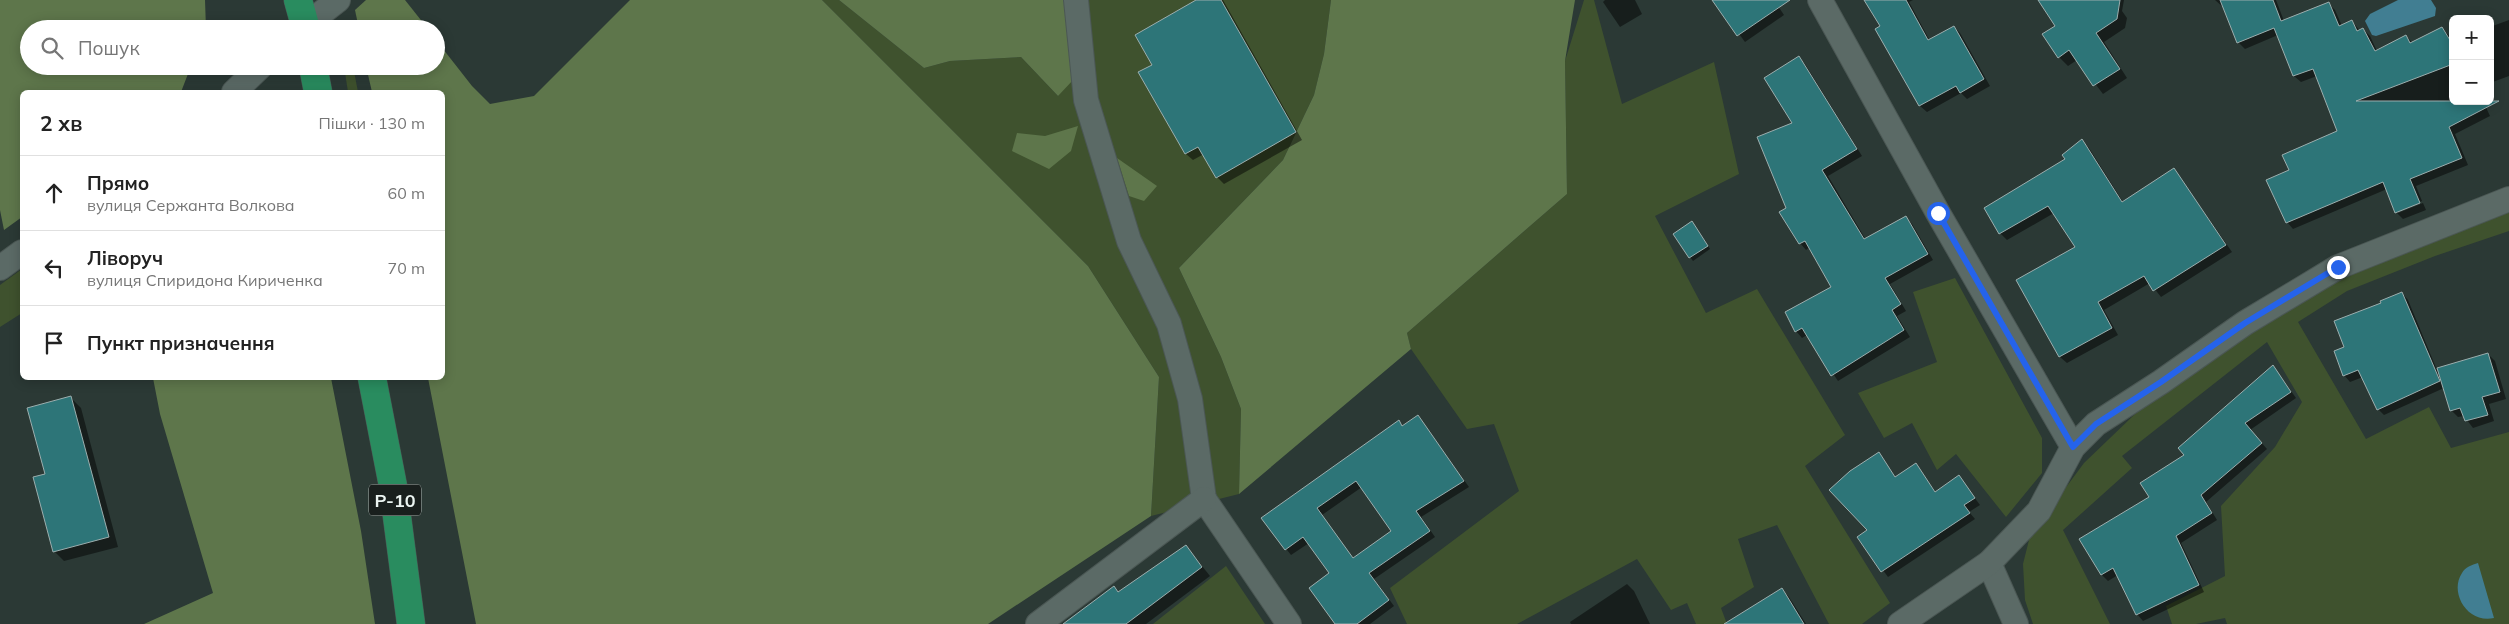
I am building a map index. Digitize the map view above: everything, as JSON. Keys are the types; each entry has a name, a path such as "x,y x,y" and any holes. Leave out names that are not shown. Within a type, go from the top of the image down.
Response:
{"main road":[{"path":"315,75 318,90"},
{"name":"Р-10","path":"372,380 393,486 410,624"}],"street":[{"path":"304,20 338,0"},
{"path":"1076,0 1086,100 1129,241 1169,324 1190,399 1204,499 1289,624"},
{"path":"1820,0 1938,213 2073,447"},
{"path":"236,90 252,75"},
{"path":"1900,624 1989,563 2039,511 2073,447 2096,424 2161,382 2245,323 2338,267 2509,199"},
{"path":"0,268 20,253"},
{"path":"1038,624 1204,499"},
{"path":"1989,563 2016,624"}],"green space":[{"path":"0,0 205,0 206,20 20,20 20,75 188,75 182,90 20,90 20,218 4,230 0,210"},
{"path":"366,0 405,0 421,20 357,20 355,10"},
{"path":"630,0 822,0 1088,266 1159,377 1151,516 988,624 476,624 428,380 445,380 445,90 372,90 368,75 445,75 445,52 472,86 490,104 534,96"},
{"path":"822,0 839,0 924,68 950,61 1021,57 1058,96 1081,0 1331,0 1324,54 1314,95 1283,160 1179,268 1221,357 1241,409 1239,494 1151,516 1159,377 1088,266"},
{"path":"839,0 1081,0 1090,62 1058,96 1021,57 950,61 924,68"},
{"path":"1331,0 1575,0 1565,61 1567,194 1407,333 1411,349 1239,494 1241,409 1221,357 1179,268 1283,160 1314,95 1324,54"},
{"path":"1584,0 1594,0 1622,104 1714,62 1739,174 1655,216 1706,313 1757,289 1845,435 1805,466 1890,603 1862,624 1829,624 1777,525 1738,539 1754,587 1721,608 1727,624 1696,624 1687,603 1671,610 1637,559 1517,624 1407,624 1390,588 1519,491 1494,424 1467,429 1411,349 1407,333 1567,194 1565,61"},
{"path":"345,75 355,75 358,90 348,90"},
{"path":"1078,126 1071,151 1049,169 1012,151 1017,133 1045,136"},
{"path":"1117,158 1157,186 1144,201 1129,196"},
{"path":"2509,211 2509,231 2435,256 2347,291 2298,322 2366,439 2429,407 2451,448 2509,432 2509,624 2227,624 2225,618 2196,624 2172,624 2166,606 2225,576 2221,506 2275,447 2302,402 2267,342 2122,456 2132,468 2063,530 2110,624 2033,624 2025,600 2023,564 2030,536 2084,463 2134,415 2191,370 2316,288"},
{"path":"20,270 20,314 0,327 0,285"},
{"path":"1955,278 2042,438 2042,473 2006,517 1956,454 1937,470 1912,423 1884,438 1858,393 1937,362 1913,292"},
{"path":"153,380 331,380 361,531 375,624 144,624 213,593 160,414"},
{"path":"1226,566 1265,624 1153,624"}],"water":[{"path":"2398,0 2431,0 2436,8 2435,16 2376,36 2372,35 2365,21 2370,14"},
{"path":"2478,563 2494,618 2484,619 2476,616 2463,605 2459,597 2459,581 2463,571 2471,565"}],"building":[{"path":"1196,0 1221,0 1296,132 1216,178 1198,147 1185,154 1138,72 1152,65 1135,35"},
{"path":"1712,0 1790,0 1737,36"},
{"path":"1864,0 1906,0 1928,40 1954,26 1984,79 1960,93 1956,86 1919,106 1875,29 1880,26"},
{"path":"2038,0 2120,0 2117,19 2096,33 2120,69 2093,86 2069,50 2058,58 2042,34 2055,26"},
{"path":"2220,0 2273,0 2281,21 2329,2 2339,26 2352,20 2357,31 2363,28 2375,51 2406,35 2410,43 2442,27 2449,38 2449,66 2356,101 2449,101 2449,105 2491,105 2449,127 2462,158 2410,179 2420,203 2395,213 2383,182 2286,223 2266,180 2289,170 2282,155 2337,131 2313,69 2293,76 2274,28 2237,43"},
{"path":"1799,56 1857,149 1822,170 1864,239 1906,216 1928,254 1885,278 1901,304 1892,310 1904,330 1831,376 1802,328 1795,332 1785,312 1831,287 1805,241 1799,244 1779,212 1786,208 1757,137 1792,123 1764,78"},
{"path":"2082,139 2122,202 2174,168 2226,245 2153,291 2144,276 2098,302 2112,328 2059,357 2016,280 2075,247 2048,206 1999,234 1984,208 2065,159 2062,155"},
{"path":"1692,221 1708,246 1689,258 1673,234"},
{"path":"2402,292 2440,381 2377,410 2358,370 2343,376 2334,351 2344,347 2334,321 2381,303 2380,301"},
{"path":"2488,353 2500,392 2482,397 2488,415 2465,421 2460,408 2450,411 2437,368"},
{"path":"2273,365 2291,392 2245,423 2262,443 2201,495 2212,513 2176,536 2199,585 2136,615 2113,568 2101,575 2079,539 2149,497 2140,483 2184,455 2178,448"},
{"path":"71,396 109,537 53,552 33,477 45,474 27,408"},
{"path":"1418,415 1464,481 1416,511 1430,531 1369,573 1389,600 1357,624 1335,624 1309,588 1329,573 1303,537 1285,550 1261,518 1399,420 1402,426","holes":["1356,481 1391,531 1353,558 1317,508"]},
{"path":"1879,452 1895,477 1916,463 1935,492 1959,475 1975,498 1964,505 1970,513 1881,572 1857,537 1867,530 1829,490 1850,471"},
{"path":"1186,545 1202,567 1126,624 1063,624 1114,586 1118,592"},
{"path":"1782,588 1804,624 1724,624"}],"route":[{"path":"1938,213 2073,447 2096,424 2161,382 2245,323 2338,267"}]}
